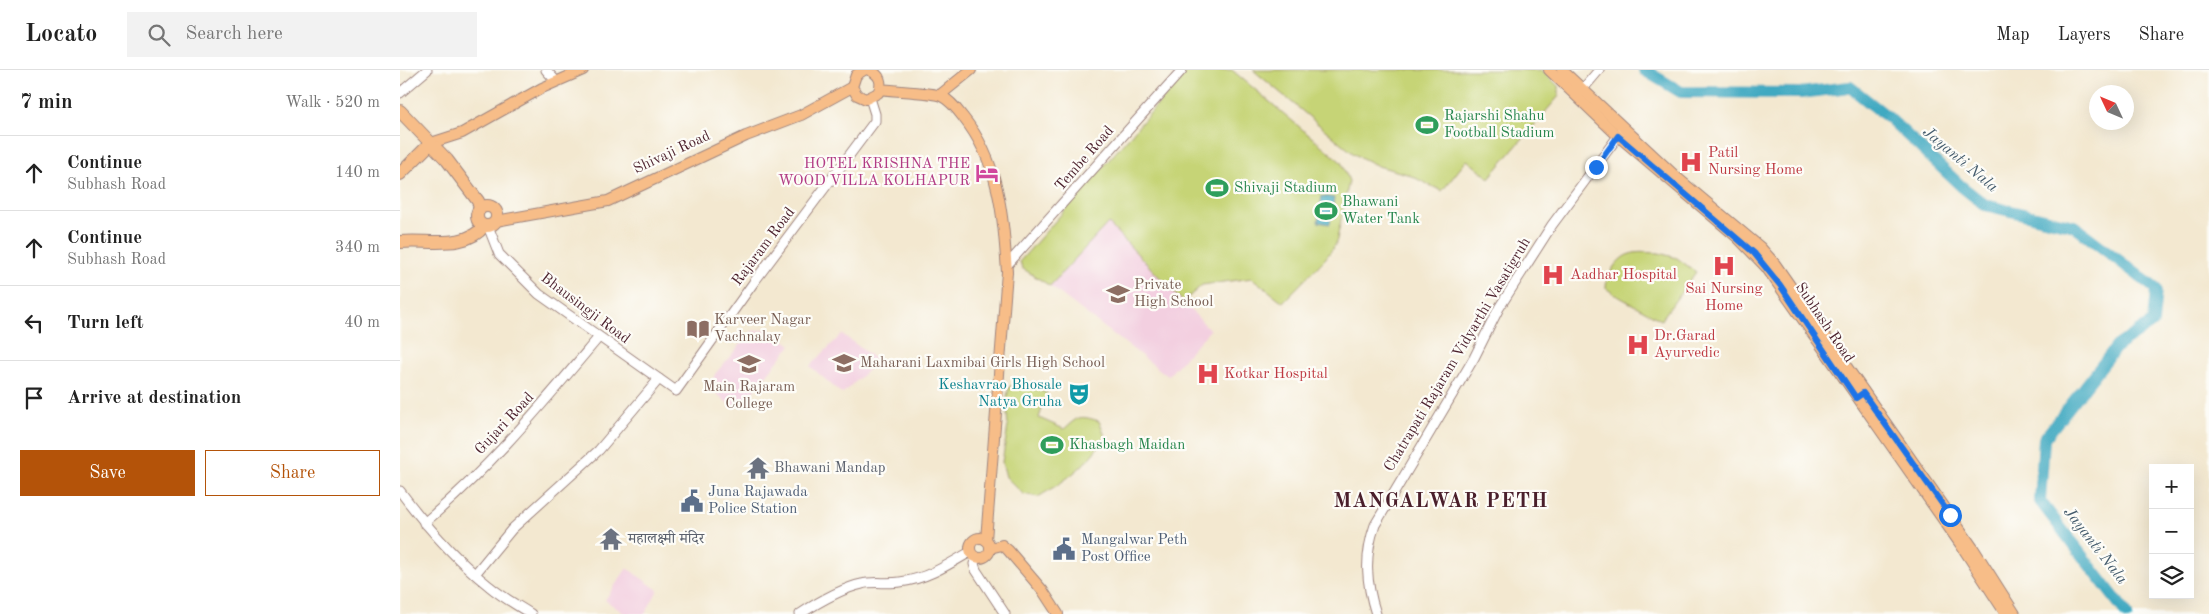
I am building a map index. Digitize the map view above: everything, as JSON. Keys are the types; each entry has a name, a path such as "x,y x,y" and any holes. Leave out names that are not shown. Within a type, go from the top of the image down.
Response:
{"highway":[{"path":"400,111 431,143 466,184 480,208"},
{"path":"400,174 431,143"},
{"path":"400,242 471,238 490,225 498,214 494,208 488,206 480,208 477,212 477,219 490,225"}],"main road":[{"path":"431,143 462,133 556,81 582,70"},
{"path":"864,70 856,75 852,87 857,95 866,99 870,98 880,89 881,84 878,75 869,70"},
{"path":"940,95 971,70"},
{"name":"Subhash Road","path":"1549,70 1621,132 1754,253 1780,285 1968,541 2015,614"},
{"name":"Subhash Road","path":"1562,70 1621,132"},
{"name":"Shivaji Road","path":"490,225 608,201 746,136 801,115 852,87"},
{"path":"880,89 940,95 951,103 973,129 990,160 1001,214 1007,265 988,544 985,556 973,555 970,544 975,539 982,538 988,544 1002,545 1044,591 1058,614"},
{"name":"Subhash Road","path":"1860,395 2006,614"}],"street":[{"path":"400,93 427,70"},
{"path":"546,70 556,81"},
{"name":"Tembe Road","path":"1007,265 1182,70"},
{"path":"1582,90 1599,70"},
{"name":"Rajaram Road","path":"676,391 754,282 875,121 870,98"},
{"name":"Chatrapati Rajaram Vidyarthi Vasatigruh","path":"1376,614 1368,585 1366,569 1367,555 1375,525 1474,358 1499,308 1552,225 1621,132"},
{"name":"Bhausingji Road","path":"490,225 499,254 528,284 560,310 676,391"},
{"name":"Gujari Road","path":"424,523 456,496 521,428 599,337"},
{"path":"475,574 512,529 599,450 659,379"},
{"path":"400,491 424,523 475,574 490,588 530,614"},
{"path":"800,614 819,602 863,583 882,584 921,577 937,572 973,555 976,570 1004,614"}],"shaded area":[{"name":"Private High School","path":"1108,223 1210,330 1168,376 1050,286"},
{"name":"Main Rajaram College","path":"768,329 791,345 748,398 741,405 731,406 710,388 715,374 752,331"},
{"name":"Maharani Laxmibai Girls High School","path":"842,334 878,361 842,394 810,366"},
{"path":"627,568 658,590 645,614 625,614 605,600"}],"green space":[{"name":"Shivaji Stadium","path":"1188,70 1232,70 1341,162 1349,181 1336,244 1325,259 1283,302 1252,278 1202,285 1183,302 1108,223 1050,286 1022,268 1020,261"},
{"name":"Rajarshi Shahu Football Stadium","path":"1253,70 1542,70 1559,87 1559,96 1489,178 1467,160 1442,191 1407,174 1378,166 1354,154"},
{"path":"1659,253 1677,258 1696,272 1661,320 1606,288 1608,278 1621,259 1630,254"},
{"name":"Khasbagh Maidan","path":"1018,383 1047,393 1039,418 1064,429 1076,419 1083,417 1092,419 1099,421 1105,436 1084,464 1038,497 1023,494 1006,477 1002,462 1008,426 1006,401 1009,387"}],"water":[{"path":"1322,196 1334,198 1330,224 1318,222"}],"waterway":[{"name":"Jayanti Nala","path":"1644,70 1681,92 1800,93 1850,87 1889,118 1961,186 1985,205 2074,226 2156,289 2153,322 2117,346 2044,439 2040,501 2127,614"}],"place":[{"name":"Rajarshi Shahu Football Stadium","path":"1427,125"},
{"name":"Patil Nursing Home","path":"1691,162"},
{"name":"HOTEL KRISHNA THE WOOD VILLA KOLHAPUR","path":"987,173"},
{"name":"Shivaji Stadium","path":"1217,188"},
{"name":"Bhawani Water Tank","path":"1326,211"},
{"name":"Sai Nursing Home","path":"1724,266"},
{"name":"Aadhar Hospital","path":"1553,275"},
{"name":"Private High School","path":"1118,294"},
{"name":"Karveer Nagar Vachnalay","path":"698,329"},
{"name":"Dr.Garad Ayurvedic","path":"1638,345"},
{"name":"Maharani Laxmibai Girls High School","path":"844,363"},
{"name":"Main Rajaram College","path":"749,364"},
{"name":"Kotkar Hospital","path":"1208,374"},
{"name":"Keshavrao Bhosale Natya Gruha","path":"1079,394"},
{"name":"Khasbagh Maidan","path":"1052,445"},
{"name":"Bhawani Mandap","path":"758,468"},
{"name":"Juna Rajawada Police Station","path":"692,501"},
{"name":"महालक्ष्मी मंदिर","path":"611,539"},
{"name":"Mangalwar Peth Post Office","path":"1064,549"}],"district":[{"name":"MANGALWAR PETH","path":"1441,502"}],"route":[{"path":"1596,167 1618,136 1670,182 1723,224 1754,253 1780,285 1856,398 1863,393 1950,515"}]}
